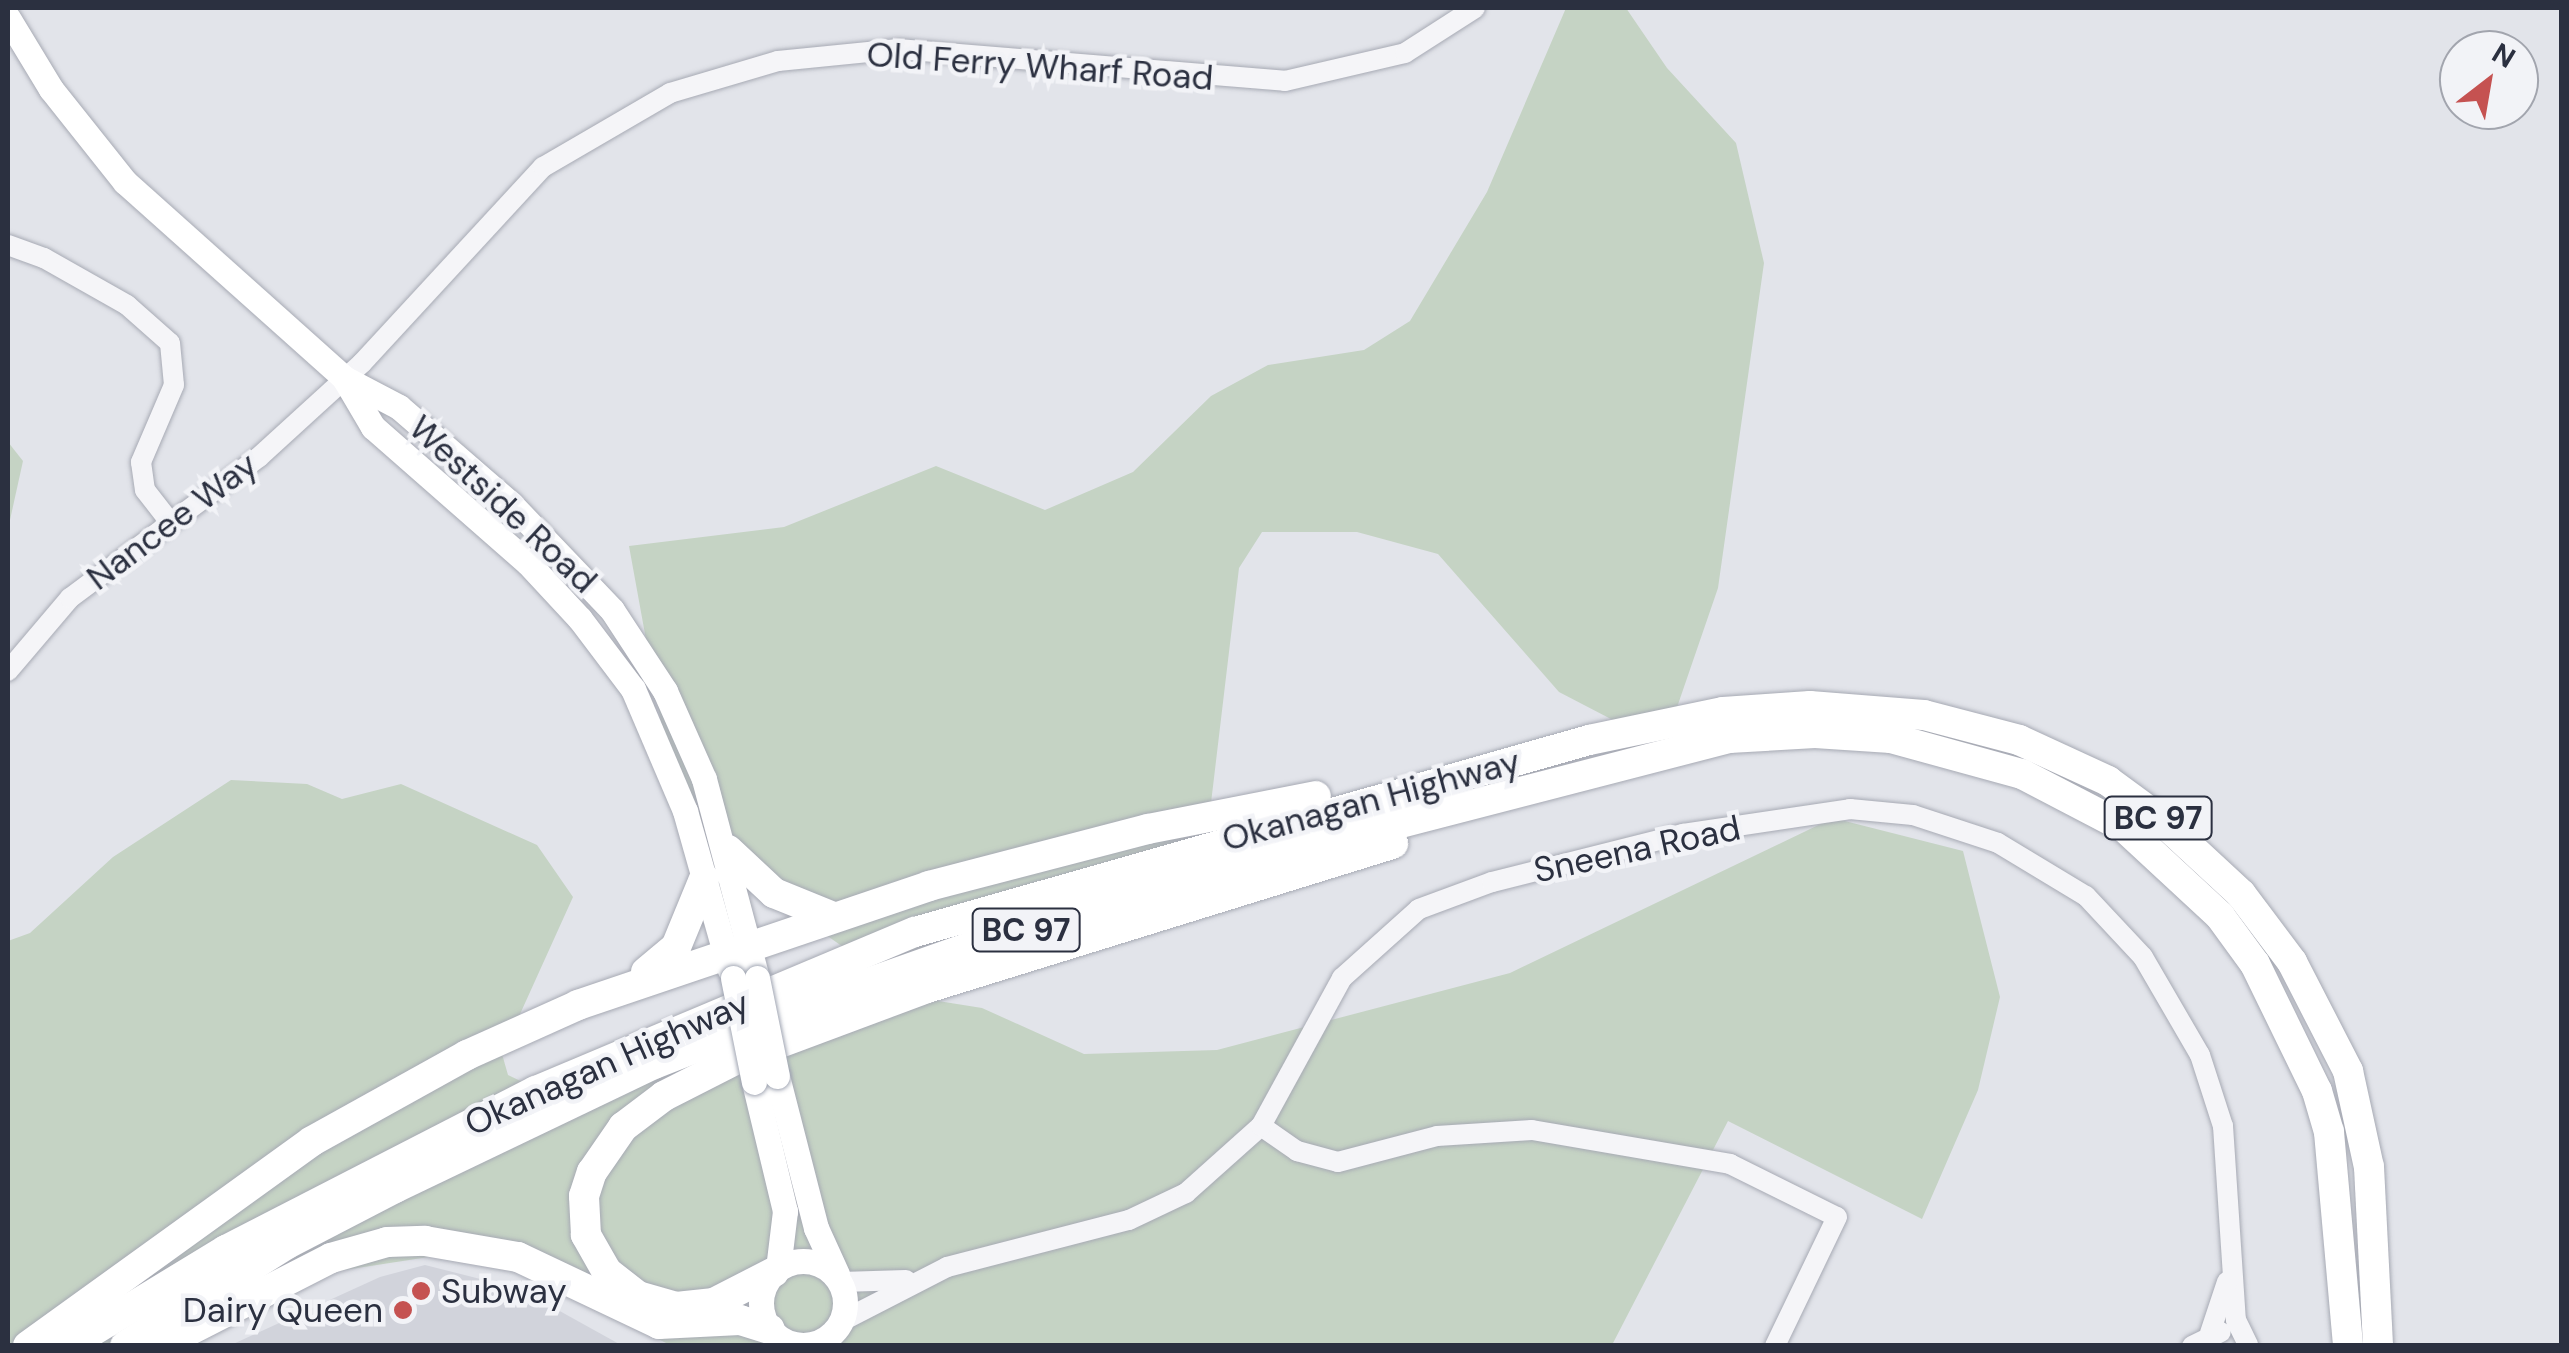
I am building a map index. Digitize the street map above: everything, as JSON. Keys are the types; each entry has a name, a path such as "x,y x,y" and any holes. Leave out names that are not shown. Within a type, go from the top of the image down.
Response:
{"highway":[{"name":"Okanagan Highway","path":"68,1346 226,1250 536,1091 897,939 1147,862 1589,740 1723,712 1810,706 1924,715 2019,740 2108,782 2162,820 2241,894 2292,962 2348,1071 2369,1166 2378,1346"},
{"name":"Okanagan Highway","path":"125,1346 287,1244 395,1188 654,1064 755,1024 973,946 1277,856 1729,738 1891,738 2022,774 2124,827 2220,916 2254,964 2298,1044 2329,1132 2348,1346"},
{"path":"28,1346 312,1142 467,1055 624,988 741,963 831,916 1148,829 1589,740"},
{"path":"776,1270 714,1303 676,1307 638,1296 607,1272 586,1235 584,1196 592,1172 623,1127 664,1096 737,1058 910,995 1332,865 1600,772"},
{"path":"728,850 774,893 831,916"},
{"path":"624,988 676,947 704,879"},
{"path":"159,1346 331,1258 387,1242 425,1240 518,1257 658,1324 740,1320 773,1336"}],"main road":[{"name":"Westside Road","path":"8,18 51,89 125,182 344,378 413,419 549,539 612,610 672,706 728,850 741,963 766,1079 784,1211 776,1270"},
{"name":"Westside Road","path":"344,378 373,427 528,563 605,649 648,718 704,879 741,963"},
{"name":"Westside Road","path":"766,1079 816,1228 840,1280"},
{"path":"817,1262 840,1280 830,1335 801,1345 773,1336 761,1304 776,1270 817,1262"}],"street":[{"name":"Old Ferry Wharf Road","path":"344,378 544,168 635,110 686,86 778,60 898,50 1285,81 1405,53 1476,8"},
{"path":"8,246 44,258 127,305 170,342 174,385 141,462 145,490 169,522"},
{"name":"Nancee Way","path":"8,671 70,598 259,458 344,378"},
{"name":"Sneena Road","path":"840,1280 869,1286 922,1277 1158,1209 1222,1165 1261,1126 1342,978 1419,908 1492,882 1683,834 1850,809 1912,815 1998,842 2086,896 2143,957 2200,1055 2223,1126 2236,1320 2248,1345"},
{"path":"1261,1126 1297,1152 1338,1162 1436,1136 1532,1130 1730,1164 1837,1217 1775,1346"},
{"name":"Sneena Road","path":"2201,1339 2232,1260"},
{"name":"Sneena Road","path":"830,1335 922,1277"},
{"path":"2201,1339 2224,1332 2248,1345"}],"shaded area":[{"path":"425,1265 520,1289 621,1345 231,1345 380,1277"}],"green space":[{"path":"1566,8 1626,8 1667,68 1736,143 1764,263 1718,588 1673,719 1634,731 1559,692 1438,554 1357,532 1262,532 1239,568 1201,887 870,966 748,880 671,777 629,546 784,527 936,466 1045,510 1133,472 1211,396 1268,365 1364,350 1410,321 1487,192"},
{"path":"8,442 23,461 8,529"},
{"path":"231,780 307,784 342,799 401,784 537,845 573,897 502,1054 508,1075 531,1086 888,993 982,1008 1084,1054 1217,1050 1510,973 1833,818 1963,851 2000,997 1978,1090 1922,1219 1728,1121 1612,1345 670,1345 524,1271 435,1256 338,1271 183,1345 8,1346 8,941 30,933 113,857"}],"place":[{"name":"Subway","path":"421,1291"},
{"name":"Dairy Queen","path":"403,1310"}]}
